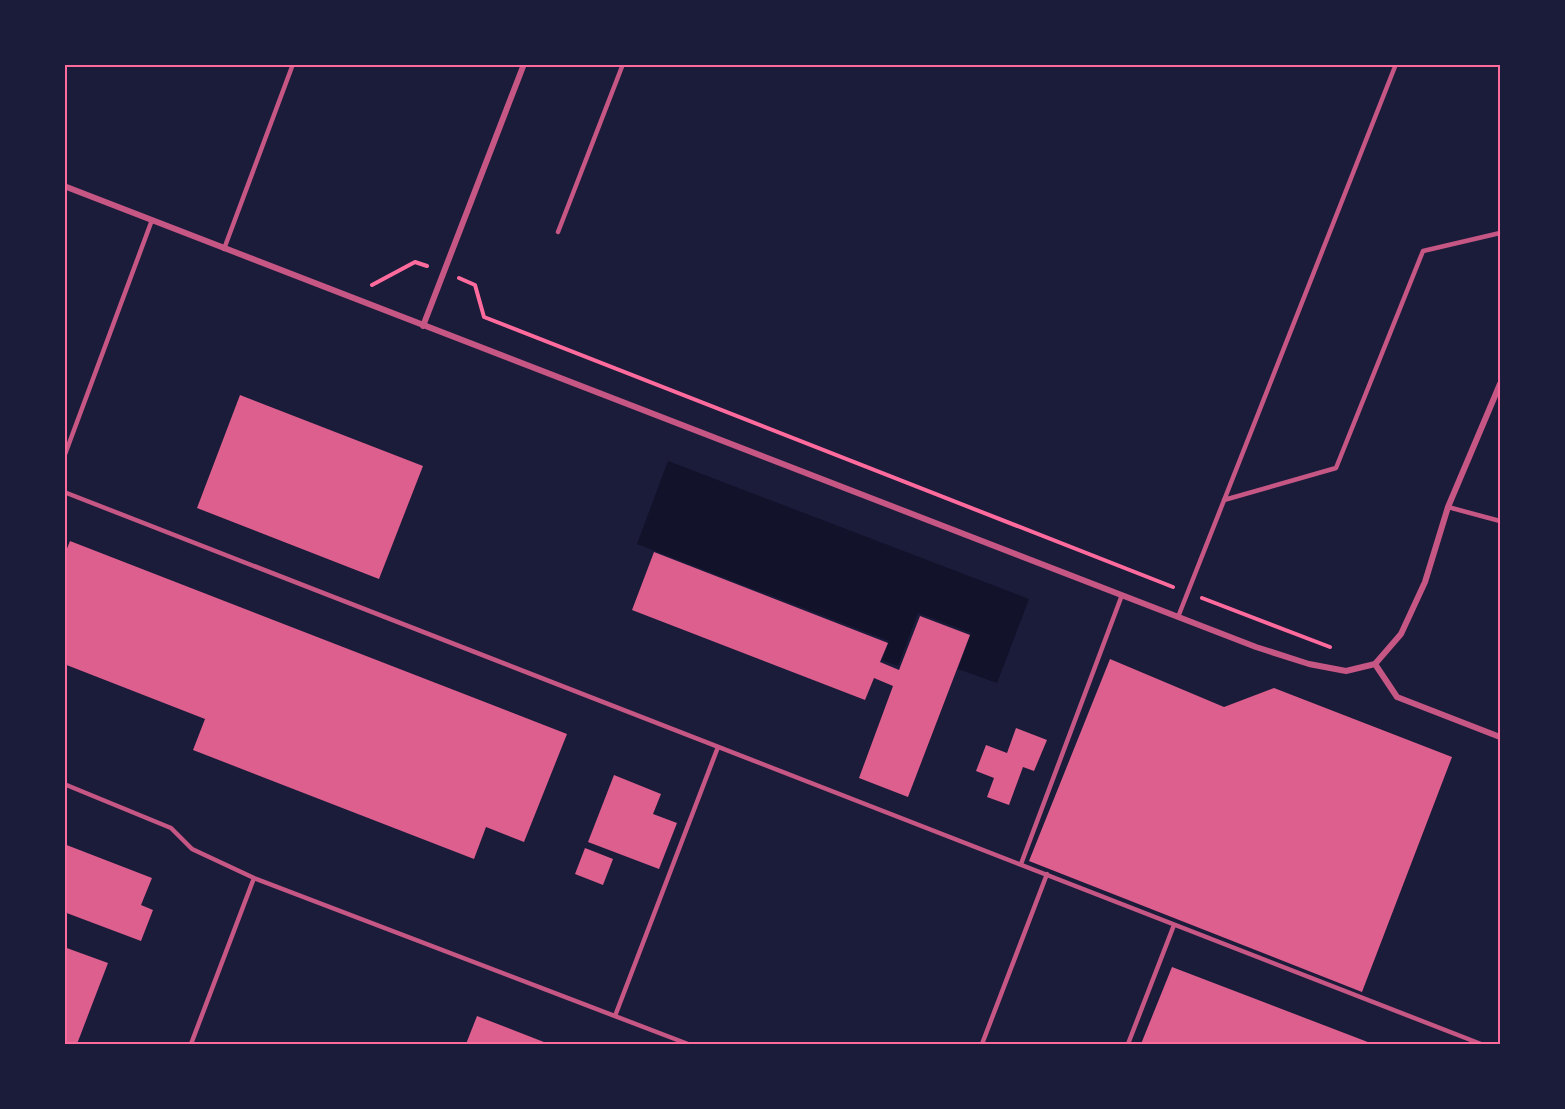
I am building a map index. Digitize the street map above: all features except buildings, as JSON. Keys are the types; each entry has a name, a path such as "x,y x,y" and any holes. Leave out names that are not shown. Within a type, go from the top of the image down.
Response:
{"street":[{"path":"423,326 524,64"},
{"path":"64,186 1178,617 1309,664 1346,671 1375,664 1401,634 1425,582 1448,507 1500,384"},
{"path":"1375,664 1397,697 1500,737"}],"lane":[{"path":"224,249 293,64"},
{"path":"558,232 623,64"},
{"path":"1178,617 1396,64"},
{"path":"64,458 152,220"},
{"path":"1224,500 1336,468 1423,251 1500,233"},
{"path":"64,492 1480,1044"},
{"path":"1448,507 1500,521"},
{"path":"1021,864 1122,595"},
{"path":"615,1016 718,747"},
{"path":"64,784 171,828 192,849 254,878 688,1044"},
{"path":"982,1044 1047,874"},
{"path":"191,1044 254,878"},
{"path":"1128,1044 1174,925"}],"path":[{"path":"371,285 415,262 443,272 475,285 484,317 1332,648"}],"shaded area":[{"path":"668,461 1029,599 997,683 958,669 971,633 918,613 898,666 882,660 889,641 637,544"}]}
